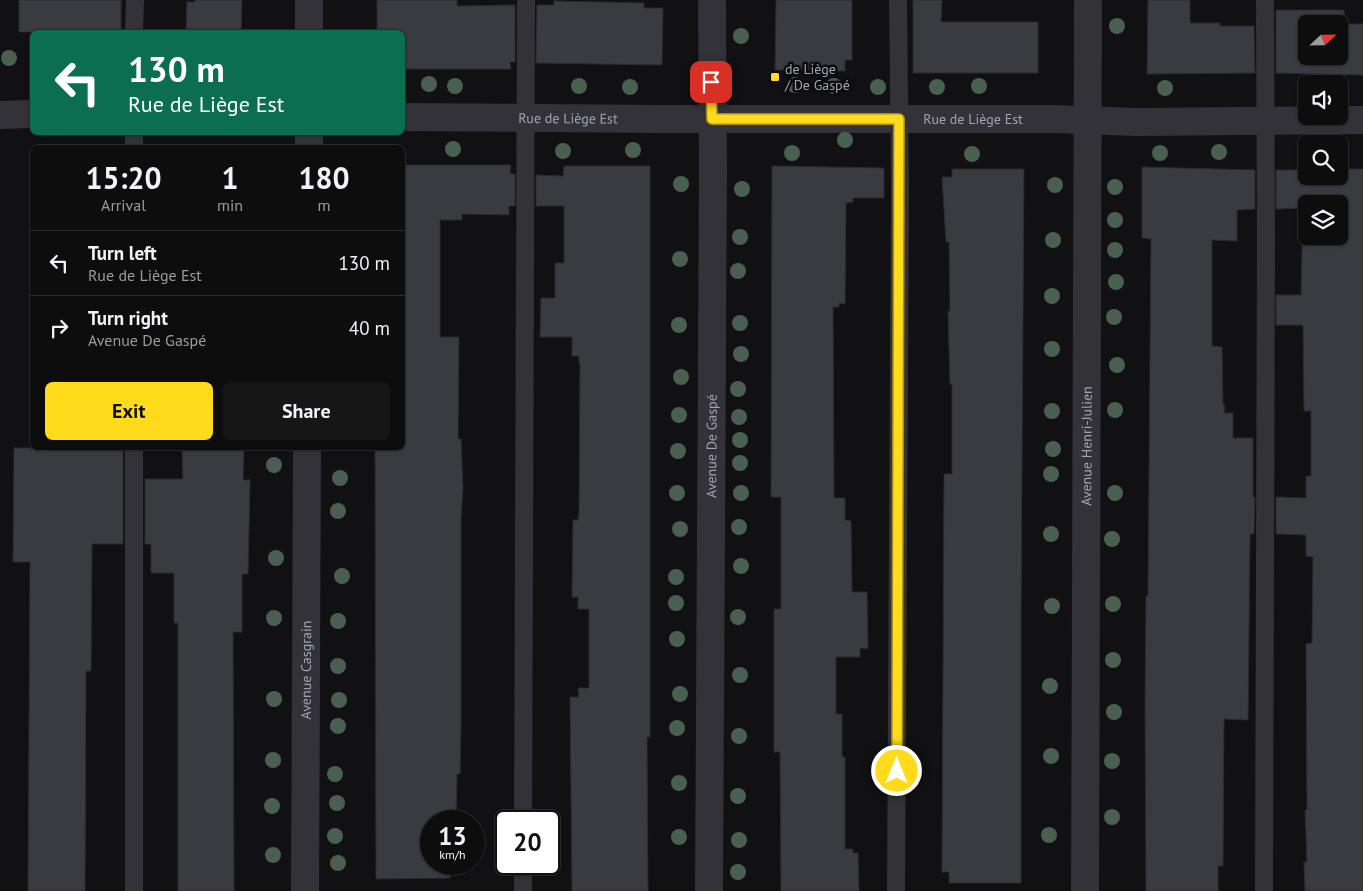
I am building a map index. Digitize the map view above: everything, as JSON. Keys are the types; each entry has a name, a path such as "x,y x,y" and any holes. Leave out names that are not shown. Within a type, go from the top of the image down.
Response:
{"street":[{"path":"309,0 309,30"},
{"name":"Avenue De Gaspé","path":"708,891 712,0"},
{"name":"Avenue Henri-Julien","path":"1085,891 1088,0"},
{"path":"0,115 30,114"},
{"name":"Rue de Liège Est","path":"405,117 712,119 1038,118 1136,122 1363,120"},
{"name":"Avenue Casgrain","path":"305,891 307,450"}],"lane":[{"path":"134,30 135,0"},
{"path":"523,810 526,0"},
{"path":"896,891 898,0"},
{"path":"1264,0 1264,891"},
{"path":"134,450 134,891"},
{"path":"523,875 523,891"}],"building":[{"path":"19,0 121,0 121,30 30,30 30,32 19,32"},
{"path":"195,0 242,0 241,30 186,30 187,2 195,2"},
{"path":"377,0 457,0 457,6 515,5 515,62 510,62 511,69 405,69 405,30 377,30"},
{"path":"776,0 852,0 852,60 845,60 845,71 775,70"},
{"path":"913,0 942,0 941,22 1038,22 1038,73 913,73"},
{"path":"1148,0 1190,0 1190,23 1220,23 1220,26 1254,26 1255,73 1147,74"},
{"path":"554,1 644,3 644,8 663,8 662,65 536,63 537,5 554,5"},
{"path":"1276,10 1344,10 1344,15 1298,15 1298,65 1348,65 1348,24 1363,24 1363,75 1276,73"},
{"path":"405,165 511,165 510,174 515,174 515,206 509,206 509,215 462,214 462,220 440,220 440,337 459,337 458,439 461,439 463,488 461,519 460,774 457,774 456,810 420,810 420,875 450,875 450,878 376,879 375,450 405,450"},
{"path":"564,166 650,166 650,737 647,737 648,891 572,891 570,697 579,697 578,688 589,688 589,609 578,609 578,597 572,597 573,520 578,520 579,515 580,363 579,356 572,356 572,337 540,337 541,298 555,298 555,263 564,263 564,206 536,206 536,175 563,176"},
{"path":"772,166 884,168 884,198 853,198 853,202 846,203 845,304 839,303 839,307 833,307 834,498 845,498 845,520 851,521 852,592 867,592 868,649 860,648 860,657 836,657 836,714 842,714 842,757 845,757 845,849 853,849 853,853 858,853 859,891 781,891 780,752 774,752 774,609 781,609 781,497 771,497"},
{"path":"1142,167 1255,170 1255,209 1237,210 1237,241 1212,240 1212,346 1222,347 1223,405 1225,405 1224,413 1233,413 1233,438 1253,438 1253,497 1255,497 1254,534 1250,534 1248,720 1224,719 1223,866 1218,866 1218,891 1146,891 1145,705 1146,596 1148,596 1151,239 1142,238"},
{"path":"952,169 1024,169 1021,883 949,883 949,872 942,872 944,474 952,474 952,384 950,384 948,311 950,311 949,242 946,242 942,177 952,177"},
{"path":"1348,169 1363,169 1363,891 1305,891 1304,862 1307,862 1305,810 1307,810 1306,644 1312,643 1313,557 1306,556 1306,535 1276,534 1276,497 1306,498 1306,476 1311,476 1311,411 1304,411 1303,325 1276,325 1276,295 1301,295 1302,245 1348,245 1348,195 1298,195 1298,208 1276,209 1276,170 1298,170 1298,185 1348,185"},
{"path":"14,448 30,448 30,450 123,450 123,544 92,544 91,671 86,671 85,891 28,891 30,562 13,562"},
{"path":"182,450 244,450 243,480 250,480 248,574 242,574 242,632 233,632 234,891 178,891 178,623 174,623 174,573 151,573 151,544 145,544 145,479 183,479"}],"place":[{"name":"de Liège / De Gaspé","path":"775,77"}],"route":[{"path":"711,82 712,119 899,119 897,771"}]}
